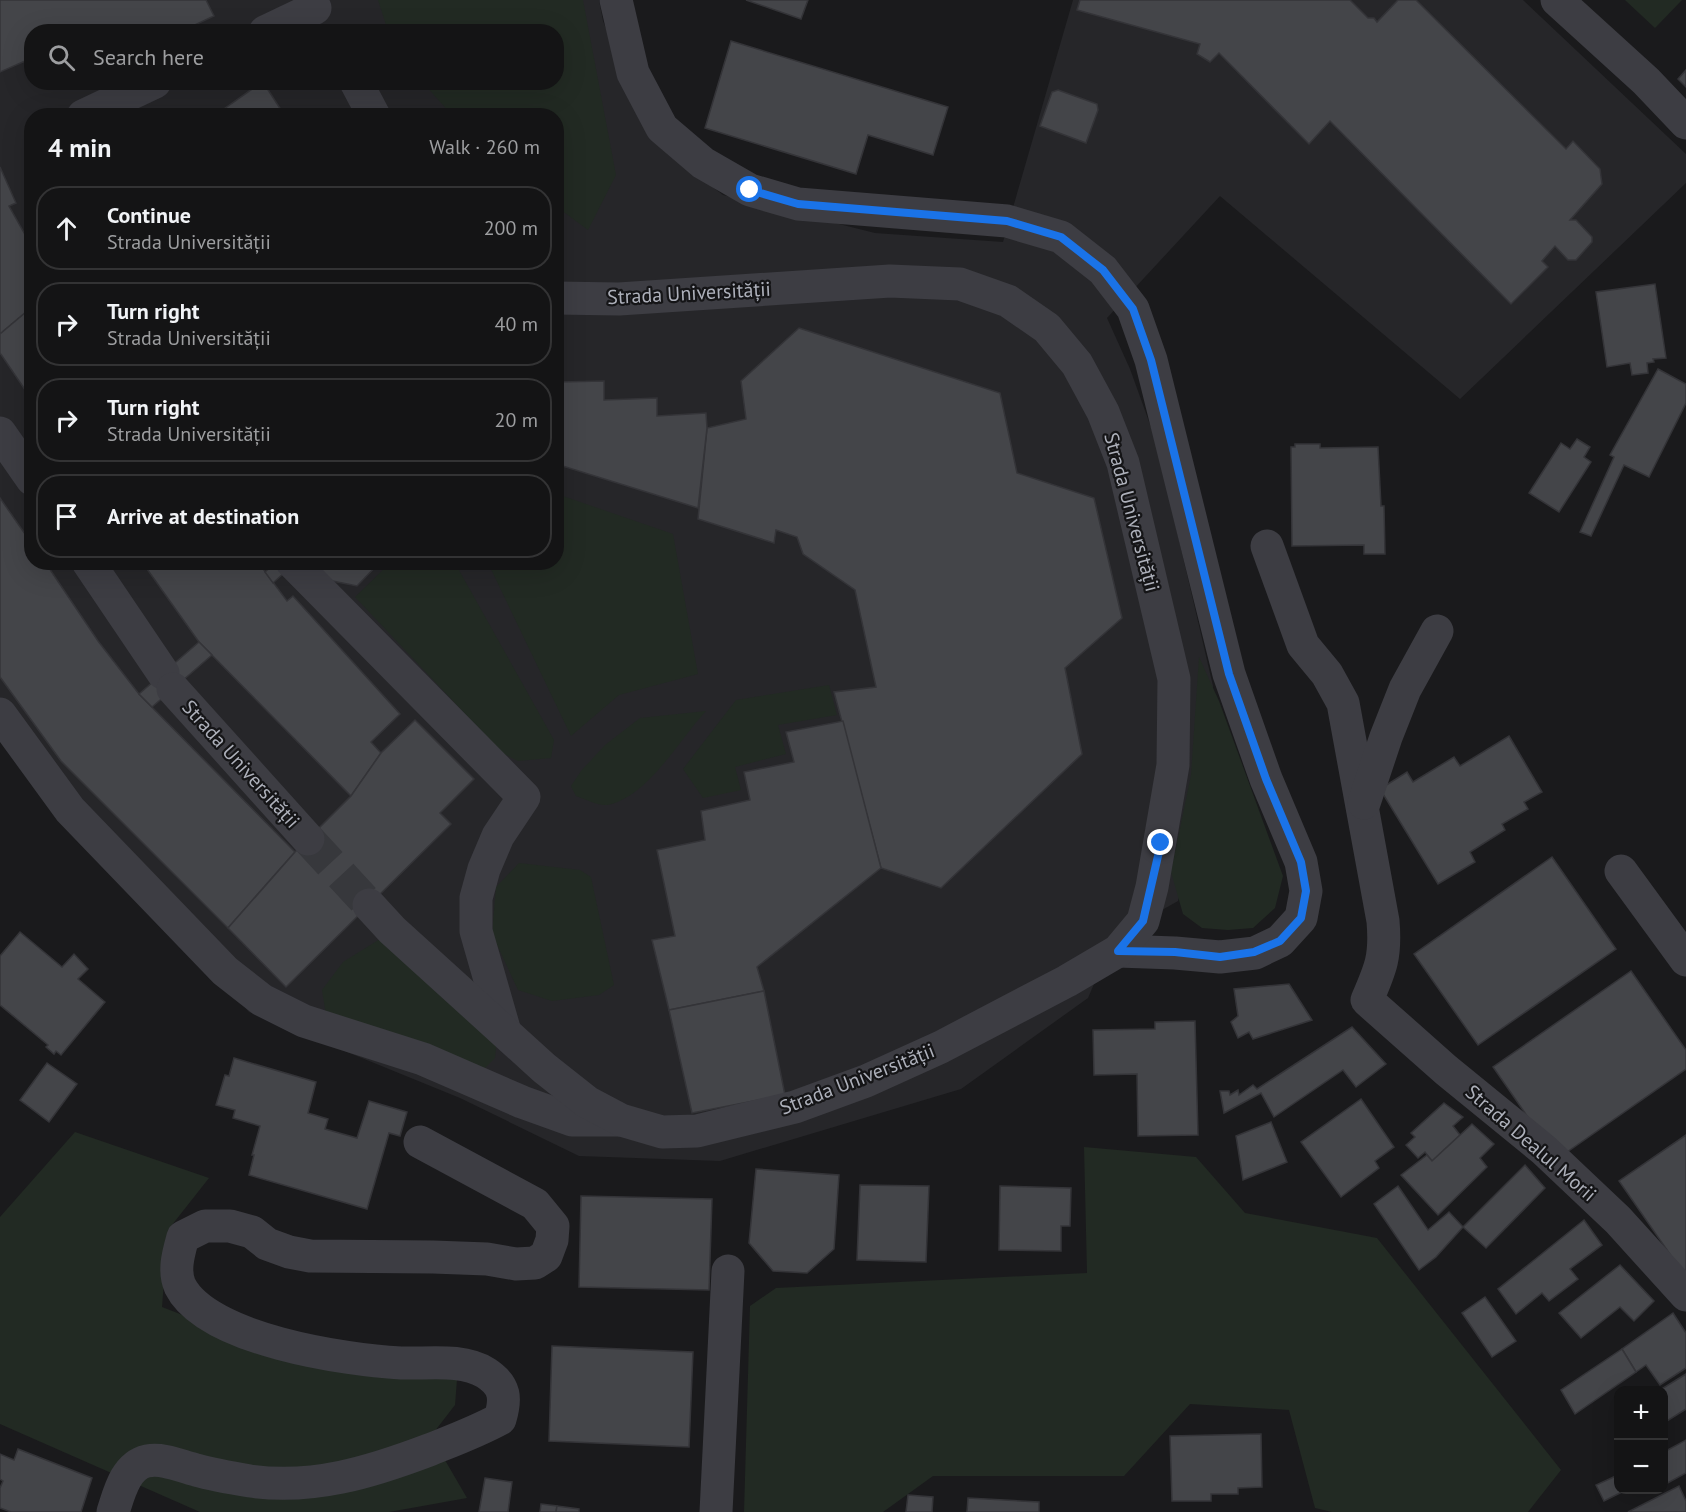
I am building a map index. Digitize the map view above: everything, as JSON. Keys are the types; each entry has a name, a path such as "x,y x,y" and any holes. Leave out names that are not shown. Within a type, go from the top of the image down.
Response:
{"street":[{"path":"616,0 633,73 662,128 703,163 750,190 798,204 1007,221 1061,237 1103,270 1133,309 1151,360 1229,674 1266,779 1301,862 1306,891 1301,918 1280,941 1254,952 1220,957 1175,952 1118,951"},
{"path":"1557,0 1646,81 1686,123"},
{"path":"287,24 318,13"},
{"path":"100,108 137,90"},
{"path":"360,90 370,108"},
{"name":"Strada Universității","path":"369,905 392,930 544,1068 587,1102 621,1120 662,1132 697,1131 795,1107 866,1081 941,1047 1067,981 1118,951 1143,921 1152,887 1173,765 1174,679 1123,463 1103,412 1077,364 1047,328 1008,301 960,284 890,281 619,299 564,298"},
{"path":"0,433 24,468"},
{"path":"1267,546 1303,645 1327,674 1343,703 1363,805"},
{"name":"Strada Universității","path":"93,570 168,681 308,839"},
{"path":"300,570 524,797 498,836 484,869 476,898 476,932 505,1032"},
{"path":"1363,805 1405,689 1437,631"},
{"path":"0,714 70,810 225,971 262,1000 304,1021 423,1059 522,1102 572,1120 621,1120"},
{"name":"Strada Dealul Morii","path":"1363,805 1386,948 1367,1000 1446,1070 1545,1150 1618,1220 1686,1295"},
{"path":"1621,871 1686,960"},
{"path":"113,1512 128,1474 146,1461 168,1461 193,1469 252,1481 279,1484 320,1482 361,1474 471,1435 500,1419 506,1400 498,1383 485,1372 462,1364 400,1363 340,1356 285,1345 252,1335 220,1321 196,1306 180,1285 177,1263 183,1237 206,1226 230,1226 252,1232 267,1244 310,1256 487,1259 516,1264 535,1263 546,1256 552,1240 553,1226 535,1204 420,1142"},
{"path":"716,1512 728,1272"}],"shaded area":[{"path":"0,0 599,0 603,21 649,138 723,195 875,233 1003,242 1073,0 1523,0 1686,154 1686,183 1460,399 1220,196 1107,318 1130,369 1156,441 1213,686 1208,777 1178,901 1114,937 1088,998 961,1089 720,1161 579,1156 460,1098 249,1012 63,800 0,715"},
{"path":"378,0 583,0 616,175 588,230 564,212 564,108 446,108 429,90 564,90 564,24 386,24"},
{"path":"1625,0 1682,0 1655,28"},
{"path":"564,496 673,534 698,674 619,695 571,736 491,570 564,570"},
{"path":"383,570 459,570 554,740 551,758 518,761 502,753 355,597"},
{"path":"1199,657 1219,701 1283,876 1275,908 1253,928 1228,930 1202,928 1183,914 1171,872 1191,775"},
{"path":"829,685 837,715 778,725 786,754 735,767 741,790 703,798 683,769 736,700"},
{"path":"706,711 662,766 636,791 622,800 607,805 576,796 571,786 581,771 605,745 640,718"},
{"path":"519,863 580,870 591,877 614,985 599,995 552,1001 518,990 492,934 496,887"},
{"path":"380,939 497,1039 495,1058 484,1069 326,1015 322,990 343,962"},
{"path":"75,1132 209,1178 168,1230 162,1307 247,1340 457,1379 455,1405 431,1436 467,1498 389,1512 200,1512 0,1424 0,1217"},
{"path":"1084,1147 1196,1157 1245,1213 1377,1238 1561,1470 1528,1512 1332,1512 1315,1508 1289,1410 1190,1404 1124,1476 933,1476 883,1512 744,1512 750,1306 776,1288 1087,1273"}],"building":[{"path":"0,0 206,0 214,16 197,24 24,24 24,62 0,72"},
{"path":"746,0 808,0 801,19"},
{"path":"1080,0 1350,0 1368,18 1374,18 1377,22 1398,0 1416,0 1566,149 1573,141 1600,169 1602,184 1570,220 1576,220 1592,237 1592,242 1576,260 1568,260 1555,246 1542,261 1548,267 1511,304 1330,121 1309,144 1219,53 1210,62 1197,54 1200,44 1077,10"},
{"path":"731,41 948,107 933,155 868,135 856,174 705,128"},
{"path":"1686,70 1686,87 1678,79"},
{"path":"251,90 268,90 280,108 225,108"},
{"path":"1058,90 1097,104 1098,110 1086,143 1040,126 1052,92"},
{"path":"0,167 16,203 9,206 24,233 24,314 0,334"},
{"path":"1655,284 1666,358 1653,359 1654,362 1647,363 1648,373 1632,375 1630,363 1607,367 1596,292"},
{"path":"24,314 24,388 0,353 0,334"},
{"path":"799,328 1000,393 1017,473 1094,498 1122,618 1065,668 1082,754 941,888 881,868 834,692 876,687 855,590 803,554 797,537 776,530 774,543 698,519 707,428 746,419 741,381"},
{"path":"1658,369 1686,384 1686,403 1649,477 1624,465 1591,536 1580,532 1614,457 1610,455"},
{"path":"604,381 604,400 657,398 657,416 706,413 707,428 698,508 564,466 564,382"},
{"path":"1577,439 1590,447 1584,457 1591,462 1559,512 1529,493 1561,443 1570,449"},
{"path":"1295,444 1320,444 1320,448 1378,447 1381,506 1384,506 1385,554 1364,554 1364,545 1292,546 1291,447 1295,447"},
{"path":"0,498 24,532 24,570 50,570 98,641 139,694 295,852 228,928 61,761 0,677"},
{"path":"148,570 264,570 287,601 293,596 400,714 371,742 381,753 351,796 199,642"},
{"path":"267,570 287,570 273,583 265,572"},
{"path":"306,570 372,570 357,586 308,576"},
{"path":"199,642 212,655 152,707 139,694"},
{"path":"415,720 474,779 440,813 451,824 286,987 228,928 295,852 351,796 381,753"},
{"path":"843,721 881,868 757,967 764,991 669,1010 652,940 675,936 657,850 705,840 701,811 750,800 744,772 794,762 786,732"},
{"path":"1509,736 1542,792 1524,802 1528,809 1502,824 1505,830 1470,852 1475,862 1438,884 1380,789 1407,772 1413,782 1454,757 1460,766"},
{"path":"1552,857 1616,949 1478,1045 1414,954"},
{"path":"20,932 62,967 74,954 88,969 78,979 105,1002 61,1055 56,1051 54,1054 46,1047 48,1045 0,1005 0,956"},
{"path":"1631,971 1686,1050 1686,1069 1557,1159 1493,1067"},
{"path":"1289,984 1312,1020 1253,1039 1249,1032 1238,1038 1231,1022 1238,1016 1234,989"},
{"path":"764,991 785,1095 692,1113 669,1010"},
{"path":"1195,1021 1198,1135 1138,1136 1137,1074 1094,1075 1093,1030 1155,1029 1155,1022"},
{"path":"1352,1027 1386,1064 1356,1087 1343,1070 1274,1117 1261,1093 1224,1113 1220,1091 1229,1091 1230,1095 1238,1090 1239,1095 1253,1085 1257,1089"},
{"path":"234,1058 316,1082 308,1113 328,1119 325,1129 357,1138 369,1101 407,1112 400,1136 389,1133 367,1209 249,1175 260,1126 233,1118 235,1110 216,1105 225,1075 229,1076"},
{"path":"47,1063 77,1084 49,1122 20,1100"},
{"path":"1361,1099 1394,1147 1375,1161 1379,1168 1341,1197 1301,1142"},
{"path":"1444,1103 1463,1117 1453,1126 1460,1135 1432,1161 1425,1152 1418,1158 1406,1145 1415,1137 1411,1133"},
{"path":"1271,1122 1287,1162 1243,1180 1236,1136"},
{"path":"1472,1124 1494,1144 1480,1158 1487,1167 1438,1215 1401,1175 1427,1155 1432,1161"},
{"path":"1686,1135 1686,1271 1683,1273 1619,1181"},
{"path":"1525,1165 1545,1188 1486,1248 1463,1227"},
{"path":"756,1169 839,1175 834,1249 807,1273 773,1271 749,1243"},
{"path":"860,1185 929,1186 926,1262 857,1260"},
{"path":"1000,1186 1071,1188 1070,1226 1061,1226 1061,1251 999,1250"},
{"path":"1398,1186 1428,1230 1449,1212 1463,1227 1436,1257 1419,1270 1374,1204"},
{"path":"581,1196 712,1199 709,1290 579,1287"},
{"path":"1584,1220 1602,1245 1570,1269 1578,1279 1549,1301 1542,1293 1516,1314 1498,1289"},
{"path":"1620,1265 1654,1301 1634,1321 1620,1307 1581,1338 1559,1313"},
{"path":"1485,1297 1516,1341 1492,1357 1462,1313"},
{"path":"1673,1313 1686,1333 1686,1368 1660,1385 1646,1365 1636,1372 1622,1349"},
{"path":"552,1346 693,1352 689,1447 549,1441"},
{"path":"1622,1349 1636,1372 1575,1414 1561,1390"},
{"path":"1686,1374 1686,1409 1668,1420 1668,1386"},
{"path":"1261,1434 1262,1487 1238,1488 1238,1494 1211,1494 1211,1501 1172,1501 1170,1436"},
{"path":"1686,1440 1686,1473 1668,1483 1668,1450"},
{"path":"18,1449 92,1478 81,1512 11,1512 0,1508 0,1488 3,1481 0,1479 0,1454 14,1460"},
{"path":"1614,1477 1614,1494 1618,1494 1604,1501 1596,1485"},
{"path":"485,1478 512,1482 508,1512 479,1512"},
{"path":"1679,1486 1686,1501 1686,1512 1628,1512 1663,1494 1668,1494 1668,1492"},
{"path":"908,1495 933,1497 932,1512 906,1512"},
{"path":"968,1498 1039,1502 1039,1512 967,1512"},
{"path":"541,1504 557,1506 556,1512 540,1512"},
{"path":"557,1506 579,1509 579,1512 556,1512"}],"tunnel":[{"path":"308,839 369,905"}],"route":[{"path":"750,190 798,204 1007,221 1061,237 1103,270 1133,309 1151,360 1229,674 1266,779 1301,862 1306,891 1301,918 1280,941 1254,952 1220,957 1175,952 1118,951 1143,921 1161,843"}]}
